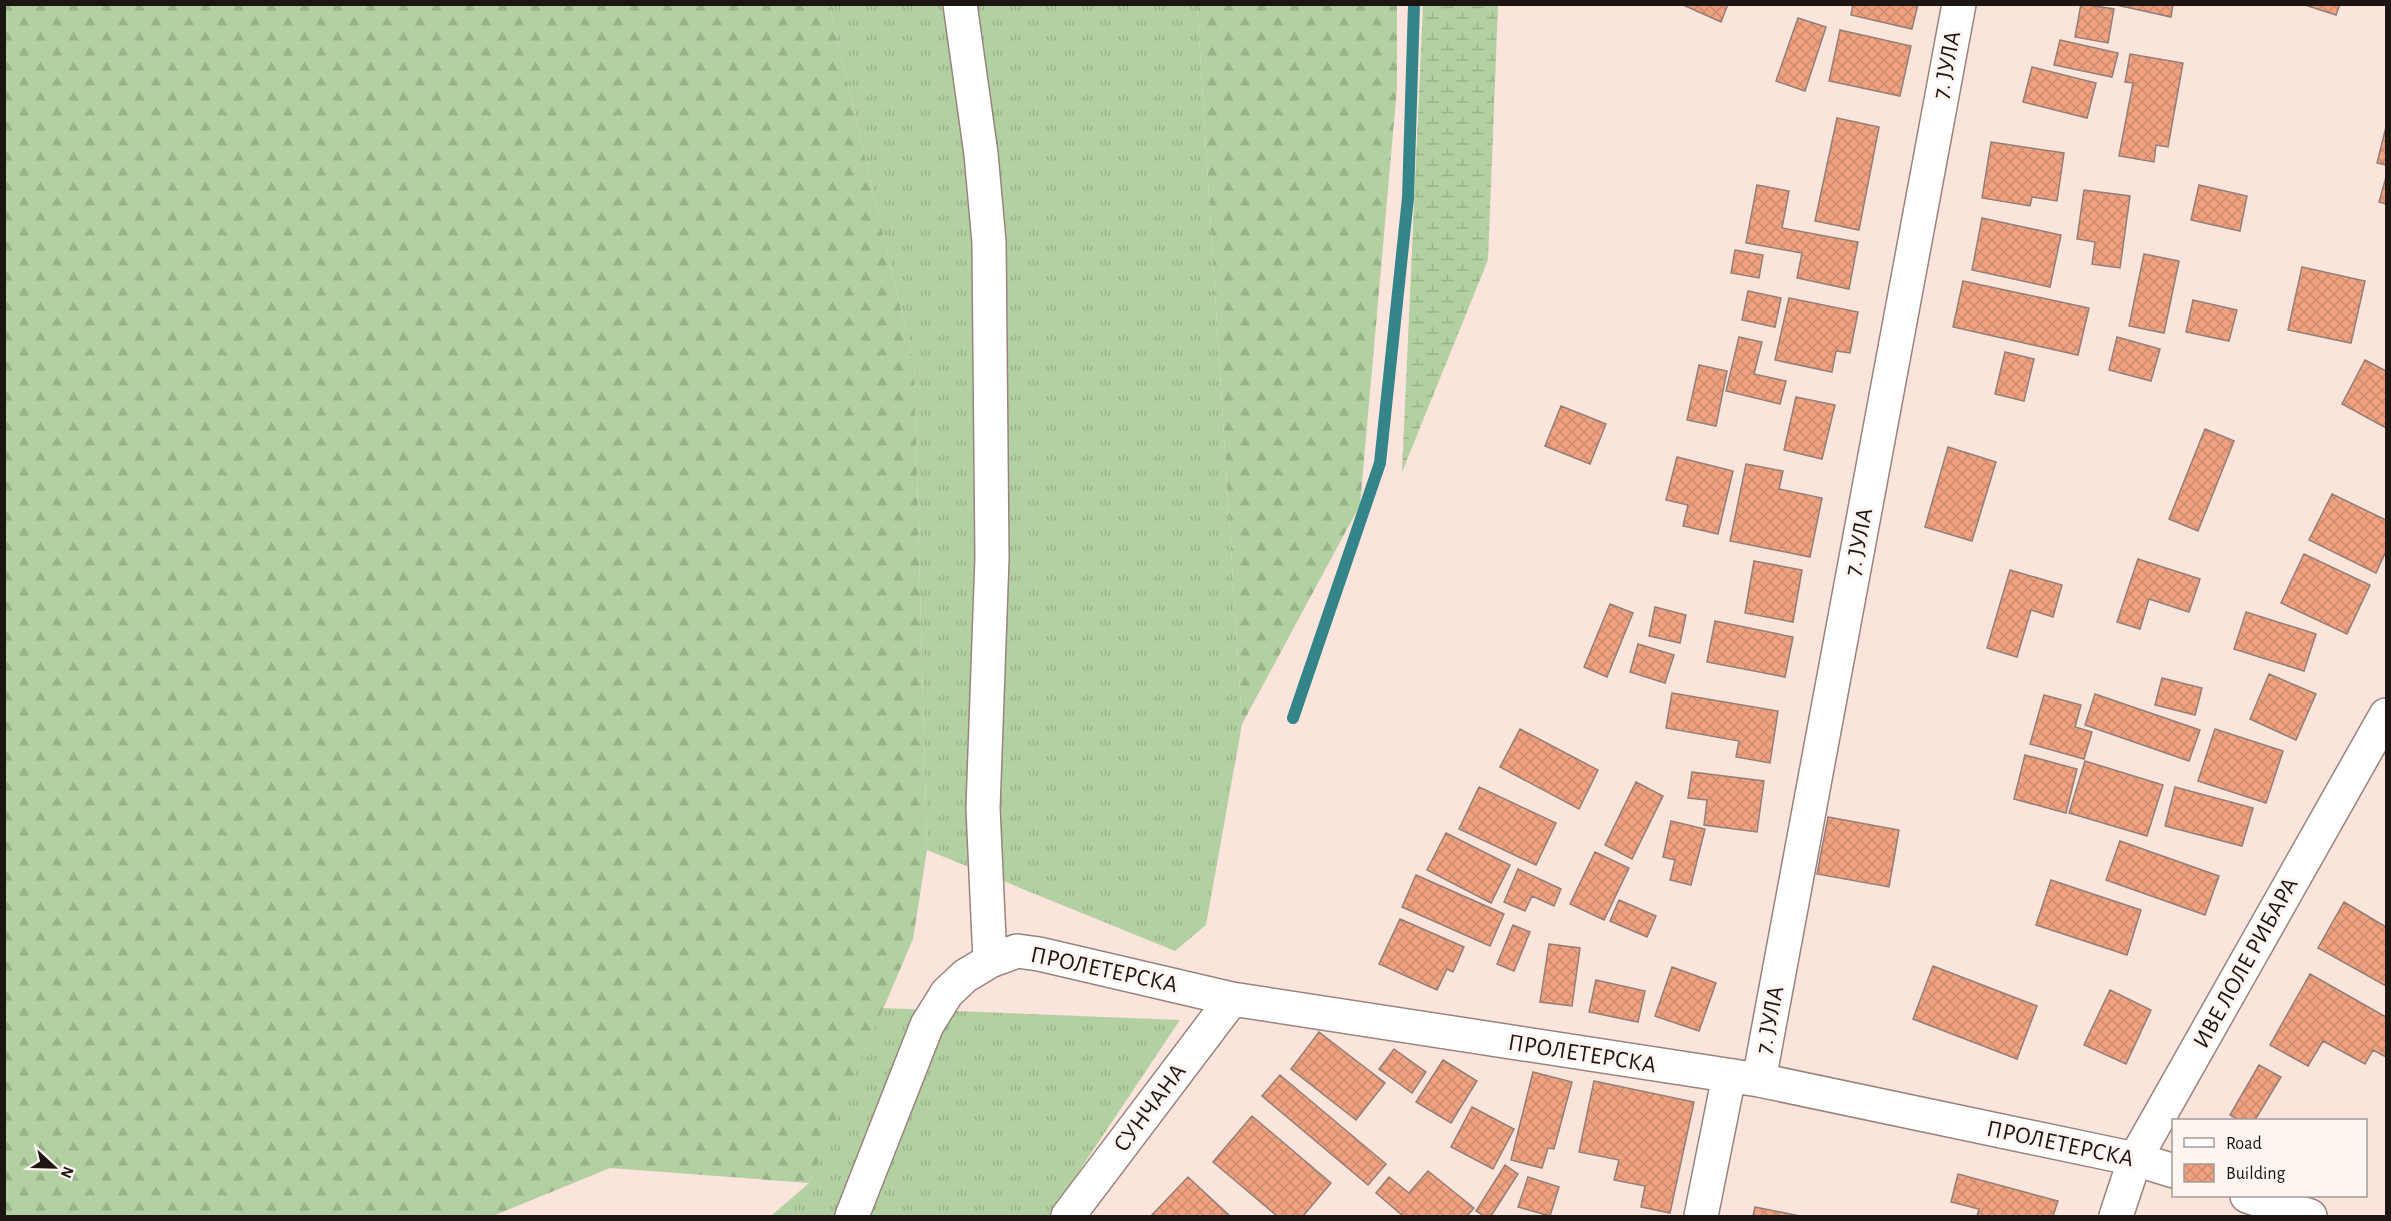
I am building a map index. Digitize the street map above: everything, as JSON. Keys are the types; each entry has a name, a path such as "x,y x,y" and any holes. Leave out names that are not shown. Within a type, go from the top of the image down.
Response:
{"street":[{"path":"960,4 981,154 990,264 992,558 983,808 990,960"},
{"name":"7. ЈУЛА","path":"1701,1216 1744,1078 1959,4"},
{"name":"ИВЕ ЛОЛЕ РИБАРА","path":"2116,1216 2135,1159 2386,715"},
{"name":"ПРОЛЕТЕРСКА","path":"852,1216 927,1025 947,993 965,976 990,960 1017,951 1039,954 1232,999 1744,1078 2135,1159 2172,1170"},
{"name":"СУНЧАНА","path":"1068,1216 1232,999"},
{"path":"2250,1197 2310,1216"}],"green space":[{"path":"5,4 829,5 914,364 927,850 913,939 809,1183 610,1168 493,1216 5,1216"},
{"path":"829,5 1197,5 1242,724 1206,925 1175,951 927,850 914,364"},
{"path":"1197,5 1397,5 1397,88 1360,505 1242,724"},
{"path":"1423,5 1498,5 1488,260 1402,472"},
{"path":"882,1008 1180,1020 1049,1216 771,1216 809,1183"}],"building":[{"path":"1681,4 1728,4 1721,22"},
{"path":"1853,4 1918,4 1912,29 1851,15"},
{"path":"2081,4 2114,9 2108,43 2075,37"},
{"path":"2112,4 2173,4 2171,17"},
{"path":"2302,4 2340,4 2336,15"},
{"path":"1798,18 1826,27 1805,91 1776,81"},
{"path":"1840,30 1911,46 1900,96 1829,81"},
{"path":"2060,40 2118,53 2112,77 2054,65"},
{"path":"2130,54 2183,63 2168,147 2156,145 2154,162 2119,156 2133,83 2125,82"},
{"path":"2032,67 2096,83 2087,118 2023,102"},
{"path":"1837,118 1879,127 1859,230 1815,221"},
{"path":"2386,127 2386,165 2377,163"},
{"path":"1991,142 2064,153 2057,201 2032,197 2030,206 1982,198"},
{"path":"2386,177 2386,204 2379,202"},
{"path":"1757,185 1789,191 1782,228 1858,242 1849,289 1797,278 1802,253 1746,243"},
{"path":"2199,185 2247,196 2240,231 2191,220"},
{"path":"2084,190 2130,196 2120,268 2092,264 2095,242 2077,239"},
{"path":"1982,218 2061,235 2050,287 1972,270"},
{"path":"1735,250 1763,255 1759,278 1731,273"},
{"path":"2144,254 2179,261 2164,333 2129,326"},
{"path":"2302,267 2365,281 2351,343 2288,330"},
{"path":"1963,281 2089,308 2078,355 1953,327"},
{"path":"1748,291 1781,298 1775,327 1742,320"},
{"path":"1789,298 1858,312 1850,353 1836,351 1832,372 1775,360"},
{"path":"2193,300 2237,310 2229,341 2186,332"},
{"path":"1739,337 1762,342 1754,374 1786,381 1780,404 1726,391"},
{"path":"2117,337 2160,349 2151,381 2109,370"},
{"path":"2005,352 2034,359 2024,401 1995,394"},
{"path":"2365,360 2386,371 2386,428 2342,404"},
{"path":"1699,365 1727,371 1716,426 1687,420"},
{"path":"1796,397 1835,405 1822,459 1784,450"},
{"path":"1561,406 1606,424 1590,464 1545,446"},
{"path":"2205,429 2234,441 2198,531 2169,519"},
{"path":"1948,447 1996,462 1972,541 1925,527"},
{"path":"1677,457 1733,471 1718,534 1683,526 1688,505 1666,500"},
{"path":"1746,464 1783,471 1779,489 1822,498 1810,557 1730,541"},
{"path":"2332,494 2386,520 2386,551 2376,573 2309,540"},
{"path":"2304,554 2370,585 2347,634 2281,603"},
{"path":"2138,559 2200,579 2189,612 2149,599 2140,629 2117,622"},
{"path":"1754,561 1802,570 1793,622 1745,613"},
{"path":"2010,570 2062,585 2053,617 2031,610 2017,657 1987,648"},
{"path":"1610,604 1633,613 1607,677 1584,667"},
{"path":"1655,607 1686,615 1680,643 1649,636"},
{"path":"2246,612 2316,634 2304,671 2234,649"},
{"path":"1715,621 1793,637 1785,677 1707,662"},
{"path":"1638,644 1674,655 1665,683 1630,672"},
{"path":"2269,674 2316,694 2296,740 2250,719"},
{"path":"2162,678 2202,688 2195,715 2155,705"},
{"path":"1672,693 1778,711 1770,763 1736,757 1739,741 1666,728"},
{"path":"2095,694 2200,730 2189,761 2085,725"},
{"path":"2044,695 2081,705 2075,727 2092,732 2084,759 2030,744"},
{"path":"1520,729 1598,770 1579,809 1500,767"},
{"path":"2215,729 2283,751 2266,803 2198,781"},
{"path":"2025,755 2077,769 2066,813 2014,799"},
{"path":"2085,761 2163,785 2147,836 2069,813"},
{"path":"1692,772 1764,781 1757,832 1704,825 1707,800 1688,798"},
{"path":"1636,782 1663,796 1632,859 1605,845"},
{"path":"1479,787 1556,823 1536,865 1459,829"},
{"path":"2175,787 2253,808 2242,846 2165,826"},
{"path":"1828,817 1899,830 1889,887 1817,874"},
{"path":"1671,821 1705,829 1691,885 1670,880 1675,860 1663,857"},
{"path":"1446,833 1510,865 1491,903 1427,870"},
{"path":"2120,841 2219,876 2205,915 2106,880"},
{"path":"1595,852 1629,868 1604,920 1570,904"},
{"path":"1518,869 1561,889 1554,906 1532,896 1525,911 1504,902"},
{"path":"1416,875 1504,914 1490,946 1402,907"},
{"path":"2051,880 2141,910 2127,955 2036,925"},
{"path":"1619,900 1656,916 1647,937 1610,921"},
{"path":"2344,902 2386,927 2386,986 2318,948"},
{"path":"1400,919 1464,947 1453,972 1447,969 1437,990 1379,964"},
{"path":"1513,925 1530,932 1514,971 1497,964"},
{"path":"1549,944 1580,948 1572,1006 1540,1002"},
{"path":"1933,966 2037,1006 2017,1059 1913,1019"},
{"path":"1672,967 1716,983 1699,1031 1655,1016"},
{"path":"2310,974 2386,1017 2386,1057 2373,1050 2365,1064 2323,1041 2308,1066 2270,1045"},
{"path":"1596,980 1645,991 1638,1022 1589,1012"},
{"path":"2110,990 2151,1010 2126,1064 2084,1045"},
{"path":"1319,1032 1385,1083 1356,1120 1291,1069"},
{"path":"1394,1049 1426,1072 1412,1093 1379,1069"},
{"path":"1443,1060 1477,1081 1451,1123 1416,1102"},
{"path":"2259,1065 2281,1077 2256,1119 2237,1119 2230,1115"},
{"path":"1533,1072 1572,1082 1554,1149 1548,1148 1542,1168 1511,1160"},
{"path":"1280,1075 1386,1164 1368,1185 1262,1096"},
{"path":"1594,1081 1694,1102 1670,1213 1641,1207 1645,1186 1614,1180 1619,1160 1579,1152"},
{"path":"1472,1107 1514,1129 1493,1169 1451,1147"},
{"path":"1252,1116 1331,1183 1303,1216 1277,1216 1213,1162"},
{"path":"1505,1165 1518,1174 1491,1216 1484,1216 1476,1211"},
{"path":"1428,1171 1474,1208 1467,1216 1403,1216 1376,1193 1389,1177 1409,1193"},
{"path":"1958,1174 2058,1201 2053,1216 1977,1216 1979,1209 1951,1202"},
{"path":"1188,1177 1230,1216 1151,1216"},
{"path":"1528,1177 1559,1187 1550,1216 1518,1207"},
{"path":"1755,1207 1800,1216 1753,1216"}],"waterway":[{"path":"1293,718 1380,463 1408,198 1414,4"}]}
